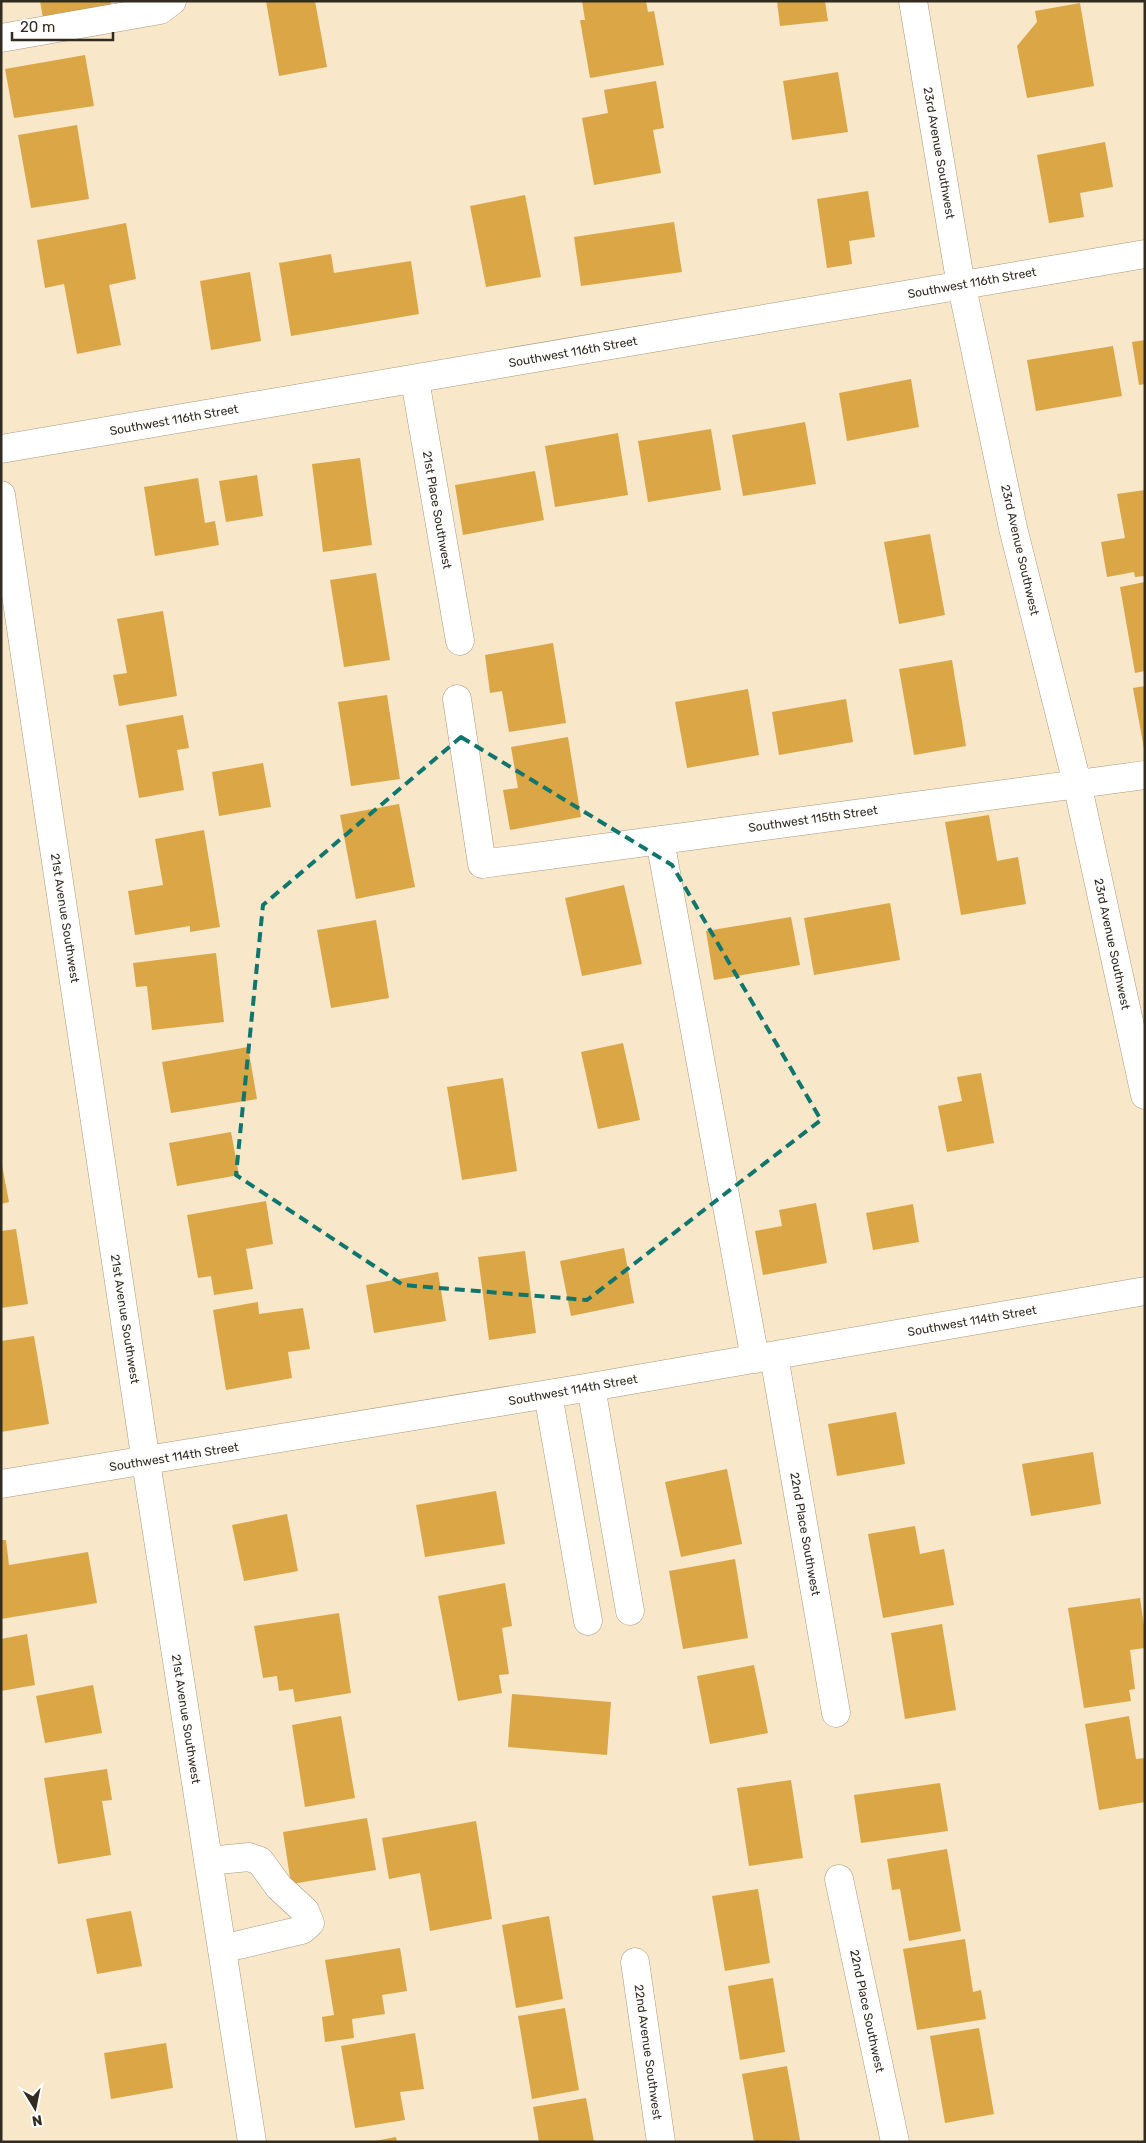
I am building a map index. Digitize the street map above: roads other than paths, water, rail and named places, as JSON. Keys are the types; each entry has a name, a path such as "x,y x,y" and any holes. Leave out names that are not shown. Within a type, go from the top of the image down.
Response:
{"street":[{"path":"1,38 160,10 172,1"},
{"name":"23rd Avenue Southwest","path":"913,1 962,285 1013,528 1077,783 1145,1095"},
{"name":"Southwest 116th Street","path":"1,449 415,380 1145,254"},
{"name":"21st Place Southwest","path":"415,380 460,641"},
{"name":"21st Avenue Southwest","path":"1,496 146,1462 252,2142"},
{"name":"Southwest 115th Street","path":"457,699 482,864 1145,775"},
{"name":"22nd Place Southwest","path":"660,840 836,1713"},
{"name":"Southwest 114th Street","path":"1,1484 146,1462 591,1387 1145,1291"},
{"path":"591,1387 630,1611"},
{"path":"548,1394 588,1621"},
{"path":"208,1861 249,1857 260,1861 279,1887 305,1911 310,1923 302,1930 222,1949"},
{"name":"22nd Place Southwest","path":"839,1879 895,2142"},
{"name":"22nd Avenue Southwest","path":"634,1962 661,2142"}]}
